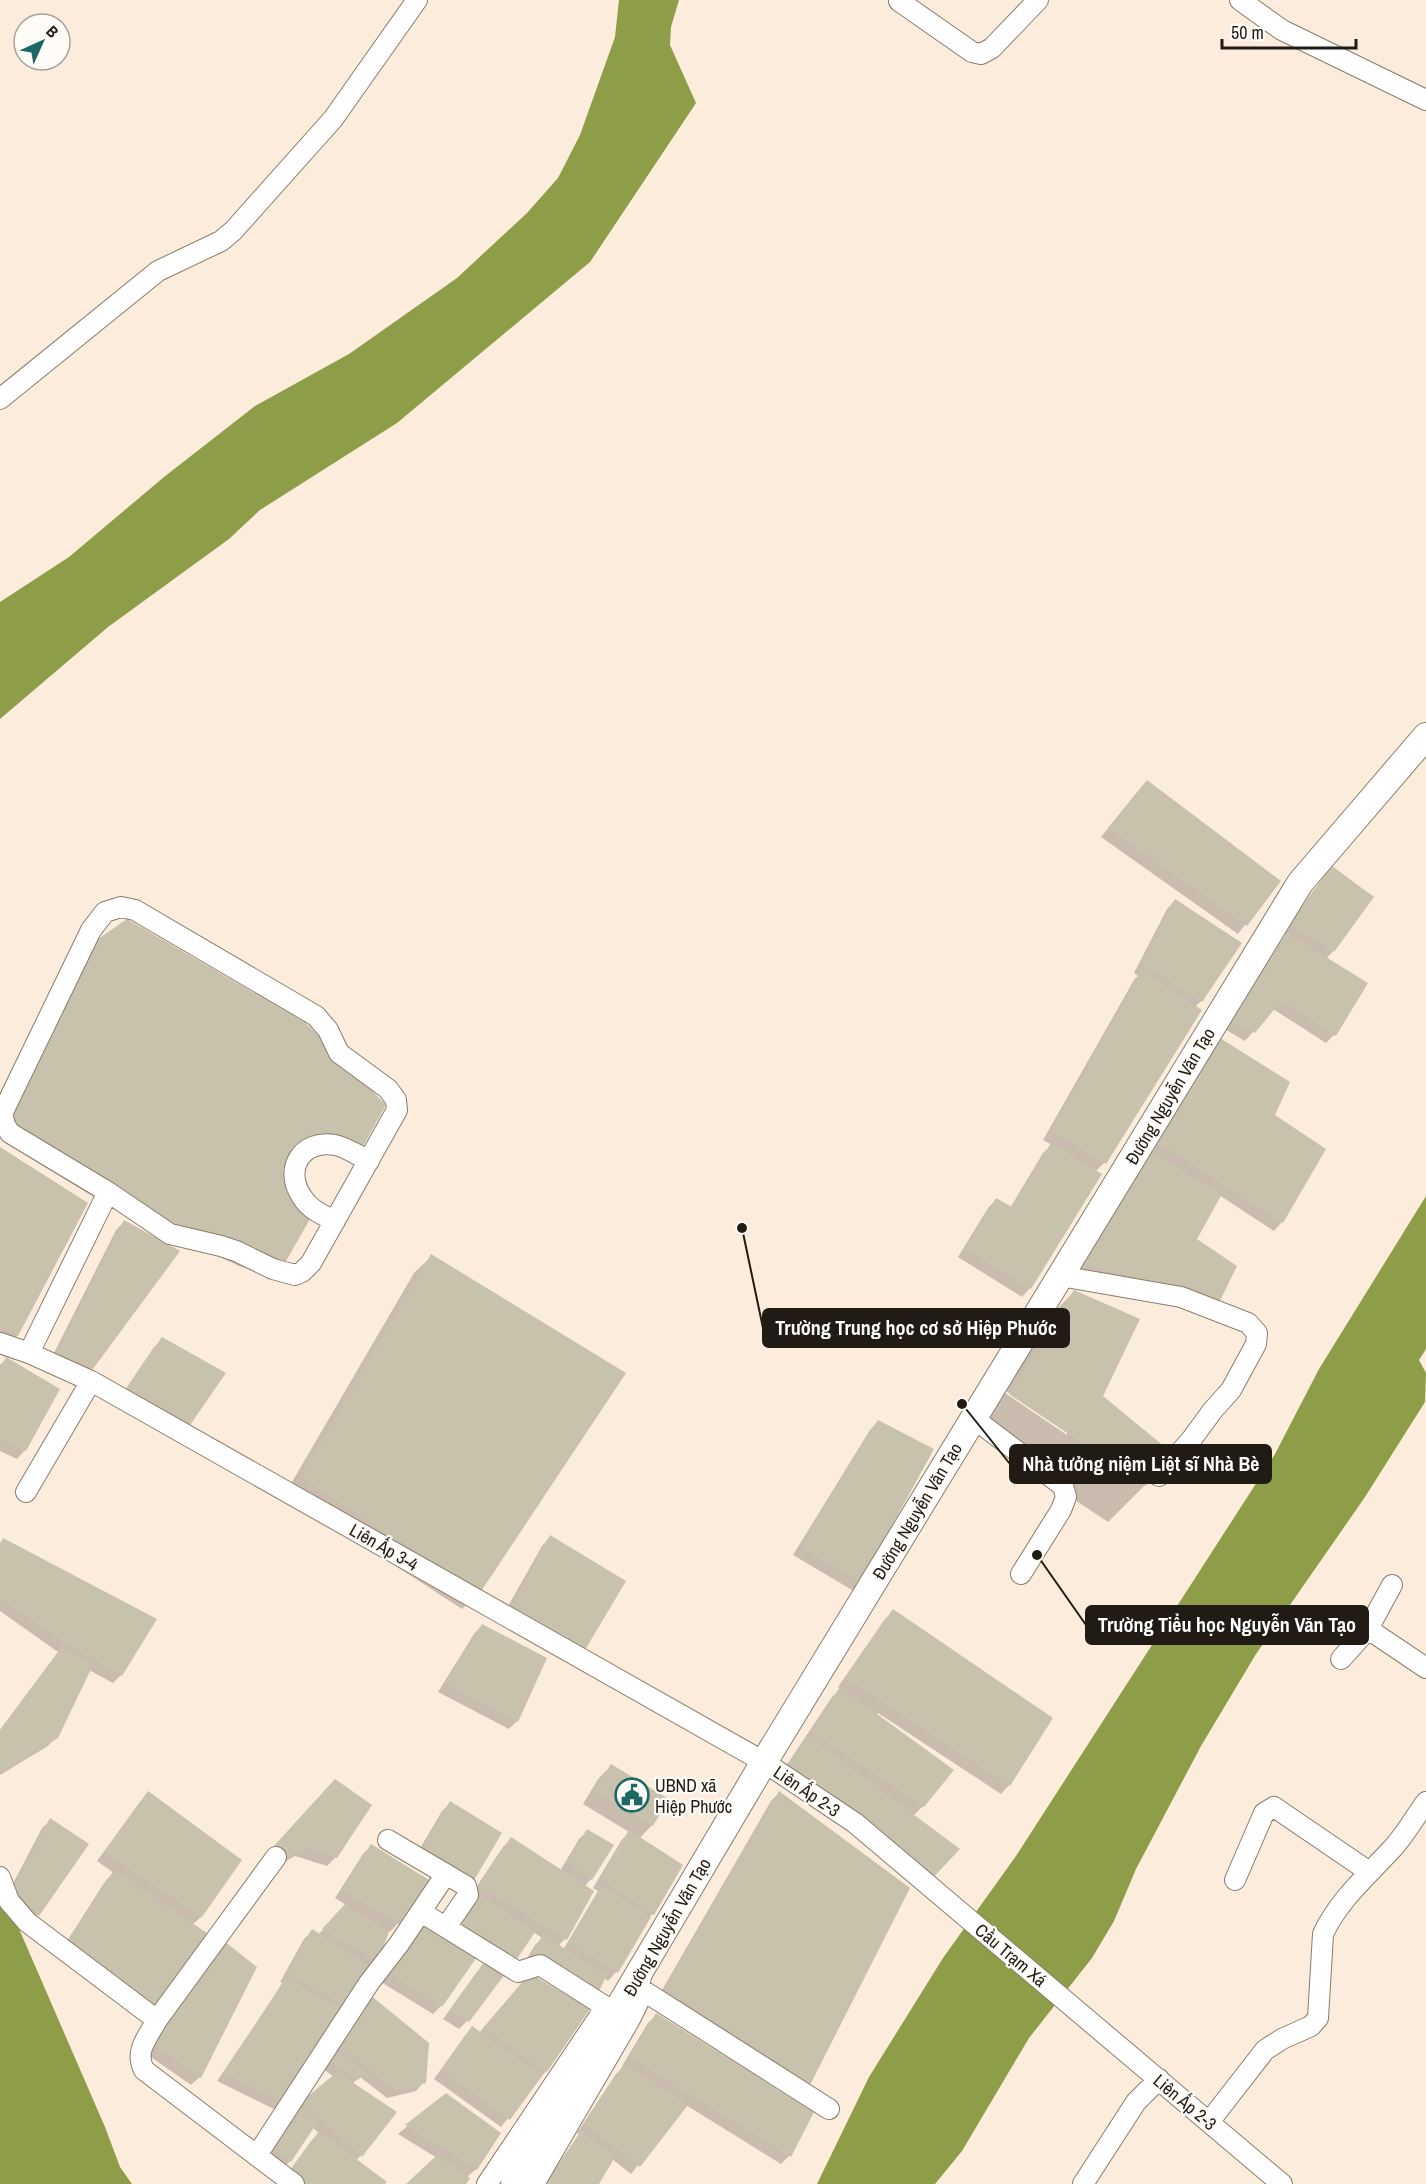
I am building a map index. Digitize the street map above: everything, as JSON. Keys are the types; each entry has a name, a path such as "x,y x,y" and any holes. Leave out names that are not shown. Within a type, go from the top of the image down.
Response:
{"main road":[{"name":"Đường Nguyễn Văn Tạo","path":"514,2184 640,1978 764,1762 1300,883 1426,736"}],"street":[{"path":"0,399 158,271 221,242 233,231 333,119 417,0"},
{"path":"899,1 972,52 981,54 992,48 1038,0"},
{"path":"1240,0 1282,30 1426,100"},
{"path":"121,908 135,910 316,1016 328,1030 339,1053 388,1089 396,1100 398,1110 369,1161 310,1263 302,1272 295,1275 273,1269 229,1248 170,1234 108,1192 10,1132 2,1114 91,930 105,912 121,908"},
{"path":"335,1221 314,1211 302,1197 294,1180 294,1165 304,1153 319,1145 336,1145 369,1161"},
{"path":"29,1353 108,1192"},
{"path":"1060,1276 1181,1297 1248,1323 1257,1333 1256,1344 1232,1390 1159,1476"},
{"name":"Liên Ấp 3-4","path":"0,1344 29,1353 92,1381 764,1762"},
{"path":"26,1492 92,1381"},
{"path":"973,1418 1063,1486 1066,1497 1061,1510 1021,1574"},
{"path":"1341,1659 1368,1629 1392,1585"},
{"path":"1368,1629 1426,1668"},
{"name":"Liên Ấp 2-3","path":"764,1762 855,1823 934,1890"},
{"path":"1209,2122 1265,2050 1282,2039 1311,2026 1317,2018 1323,1934 1340,1904 1368,1871 1391,1850 1426,1802"},
{"path":"1235,1880 1264,1813 1274,1807 1368,1871"},
{"path":"388,1840 466,1886 468,1895 446,1927"},
{"path":"276,1857 157,2020 141,2050 139,2060 144,2070 294,2184"},
{"path":"257,2155 369,1983 446,1874"},
{"path":"0,1877 9,1901 27,1922 157,2020"},
{"name":"Cầu Trạm Xá","path":"934,1890 1088,2019"},
{"path":"421,1912 518,1972 540,1965 548,1968 606,2007"},
{"path":"487,2184 617,1991 640,1978"},
{"path":"640,1978 829,2109"},
{"path":"534,2184 629,2021 637,2005 640,1978"},
{"name":"Liên Ấp 2-3","path":"1088,2019 1282,2184"},
{"path":"1083,2184 1136,2102 1159,2079"}],"shaded area":[{"path":"619,0 679,0 671,27 670,45 696,103 590,262 397,423 260,510 229,539 108,627 0,719 0,602 69,557 164,477 255,406 349,354 457,278 527,213 558,178 580,135 615,37"},
{"path":"1426,1196 1426,1349 1419,1360 1426,1373 1425,1402 1365,1497 1256,1654 1201,1746 1136,1869 1114,1921 1092,1958 1029,2038 962,2151 935,2184 817,2184 869,2077 943,1958 1016,1856 1275,1454 1319,1369"},
{"path":"0,1885 105,2127 120,2167 132,2184 0,2184"}],"building":[{"path":"1147,780 1281,881 1247,926 1108,828"},
{"path":"1332,866 1374,897 1334,952 1288,924"},
{"path":"1175,899 1242,943 1202,1002 1141,964"},
{"path":"127,919 306,1023 386,1105 362,1148 316,1133 295,1152 283,1170 287,1184 310,1219 285,1263 182,1231 16,1129 17,1100 98,939"},
{"path":"1287,933 1368,983 1336,1036 1281,1001 1255,1033 1230,1020 1258,971"},
{"path":"1142,970 1202,1010 1106,1164 1051,1131"},
{"path":"1220,1038 1290,1082 1275,1115 1326,1149 1283,1223 1158,1143"},
{"path":"1051,1143 1102,1174 1031,1289 965,1249 996,1198 1012,1207"},
{"path":"0,1147 88,1203 18,1336 0,1326"},
{"path":"1150,1151 1222,1194 1197,1239 1237,1266 1219,1303 1182,1290 1085,1264"},
{"path":"124,1220 180,1251 93,1369 56,1354"},
{"path":"431,1254 626,1373 480,1593 301,1477"},
{"path":"1074,1290 1140,1319 1103,1396 1171,1452 1146,1486 1009,1394"},
{"path":"162,1337 226,1373 190,1425 126,1390"},
{"path":"6,1357 60,1389 26,1451 0,1438 0,1370"},
{"path":"878,1420 934,1449 861,1582 800,1547"},
{"path":"550,1535 626,1581 582,1655 510,1609"},
{"path":"3,1538 157,1619 122,1676 66,1644 0,1598 0,1544"},
{"path":"893,1609 1053,1718 1010,1786 845,1678"},
{"path":"482,1624 547,1658 518,1722 445,1684"},
{"path":"62,1647 93,1665 58,1738 2,1772 0,1770 0,1730"},
{"path":"840,1687 954,1770 924,1807 811,1732"},
{"path":"807,1735 960,1849 930,1881 785,1769"},
{"name":"UBND xã Hiệp Phước","path":"611,1764 669,1799 653,1826 594,1791"},
{"path":"335,1779 372,1805 337,1858 305,1848 288,1857 273,1847"},
{"path":"148,1791 242,1860 202,1917 104,1852"},
{"path":"779,1791 910,1888 810,2085 665,1988"},
{"path":"450,1801 502,1833 473,1882 419,1854"},
{"path":"50,1818 89,1844 39,1916 13,1888"},
{"path":"587,1829 614,1845 592,1880 567,1863"},
{"path":"629,1830 683,1865 654,1915 600,1879"},
{"path":"511,1837 594,1891 567,1940 479,1886"},
{"path":"371,1844 429,1880 399,1924 342,1890"},
{"path":"114,1870 207,1933 157,2006 67,1943"},
{"path":"602,1885 651,1917 618,1973 569,1943"},
{"path":"473,1890 535,1932 513,1965 451,1925"},
{"path":"345,1904 389,1932 378,1962 322,1929"},
{"path":"420,1922 477,1957 442,2007 383,1970"},
{"path":"312,1929 371,1967 346,2007 287,1973"},
{"path":"543,1935 607,1975 596,1997 531,1954"},
{"path":"224,1941 257,1967 201,2078 152,2044"},
{"path":"484,1962 505,1974 469,2022 450,2011"},
{"path":"530,1973 590,2009 547,2072 483,2028"},
{"path":"286,1977 344,2012 285,2103 224,2073"},
{"path":"369,1994 429,2043 426,2083 396,2091 339,2046"},
{"path":"656,2013 814,2112 791,2157 629,2057"},
{"path":"472,2026 542,2076 510,2120 441,2070"},
{"path":"335,2048 365,2073 358,2080 327,2058"},
{"path":"624,2064 688,2105 640,2167 584,2124"},
{"path":"337,2072 397,2112 362,2157 301,2102"},
{"path":"446,2093 501,2133 477,2170 405,2125"},
{"path":"296,2104 317,2123 291,2162 266,2146"},
{"path":"319,2131 387,2182 385,2184 300,2184 287,2175"},
{"path":"581,2131 615,2157 599,2184 545,2184"},
{"path":"437,2155 470,2178 466,2184 406,2184"}],"place":[{"name":"Trường Trung học cơ sở Hiệp Phước","path":"742,1228"},
{"name":"Nhà tưởng niệm Liệt sĩ Nhà Bè","path":"962,1404"},
{"name":"Trường Tiểu học Nguyễn Văn Tạo","path":"1037,1555"},
{"name":"UBND xã Hiệp Phước","path":"632,1795"}]}
